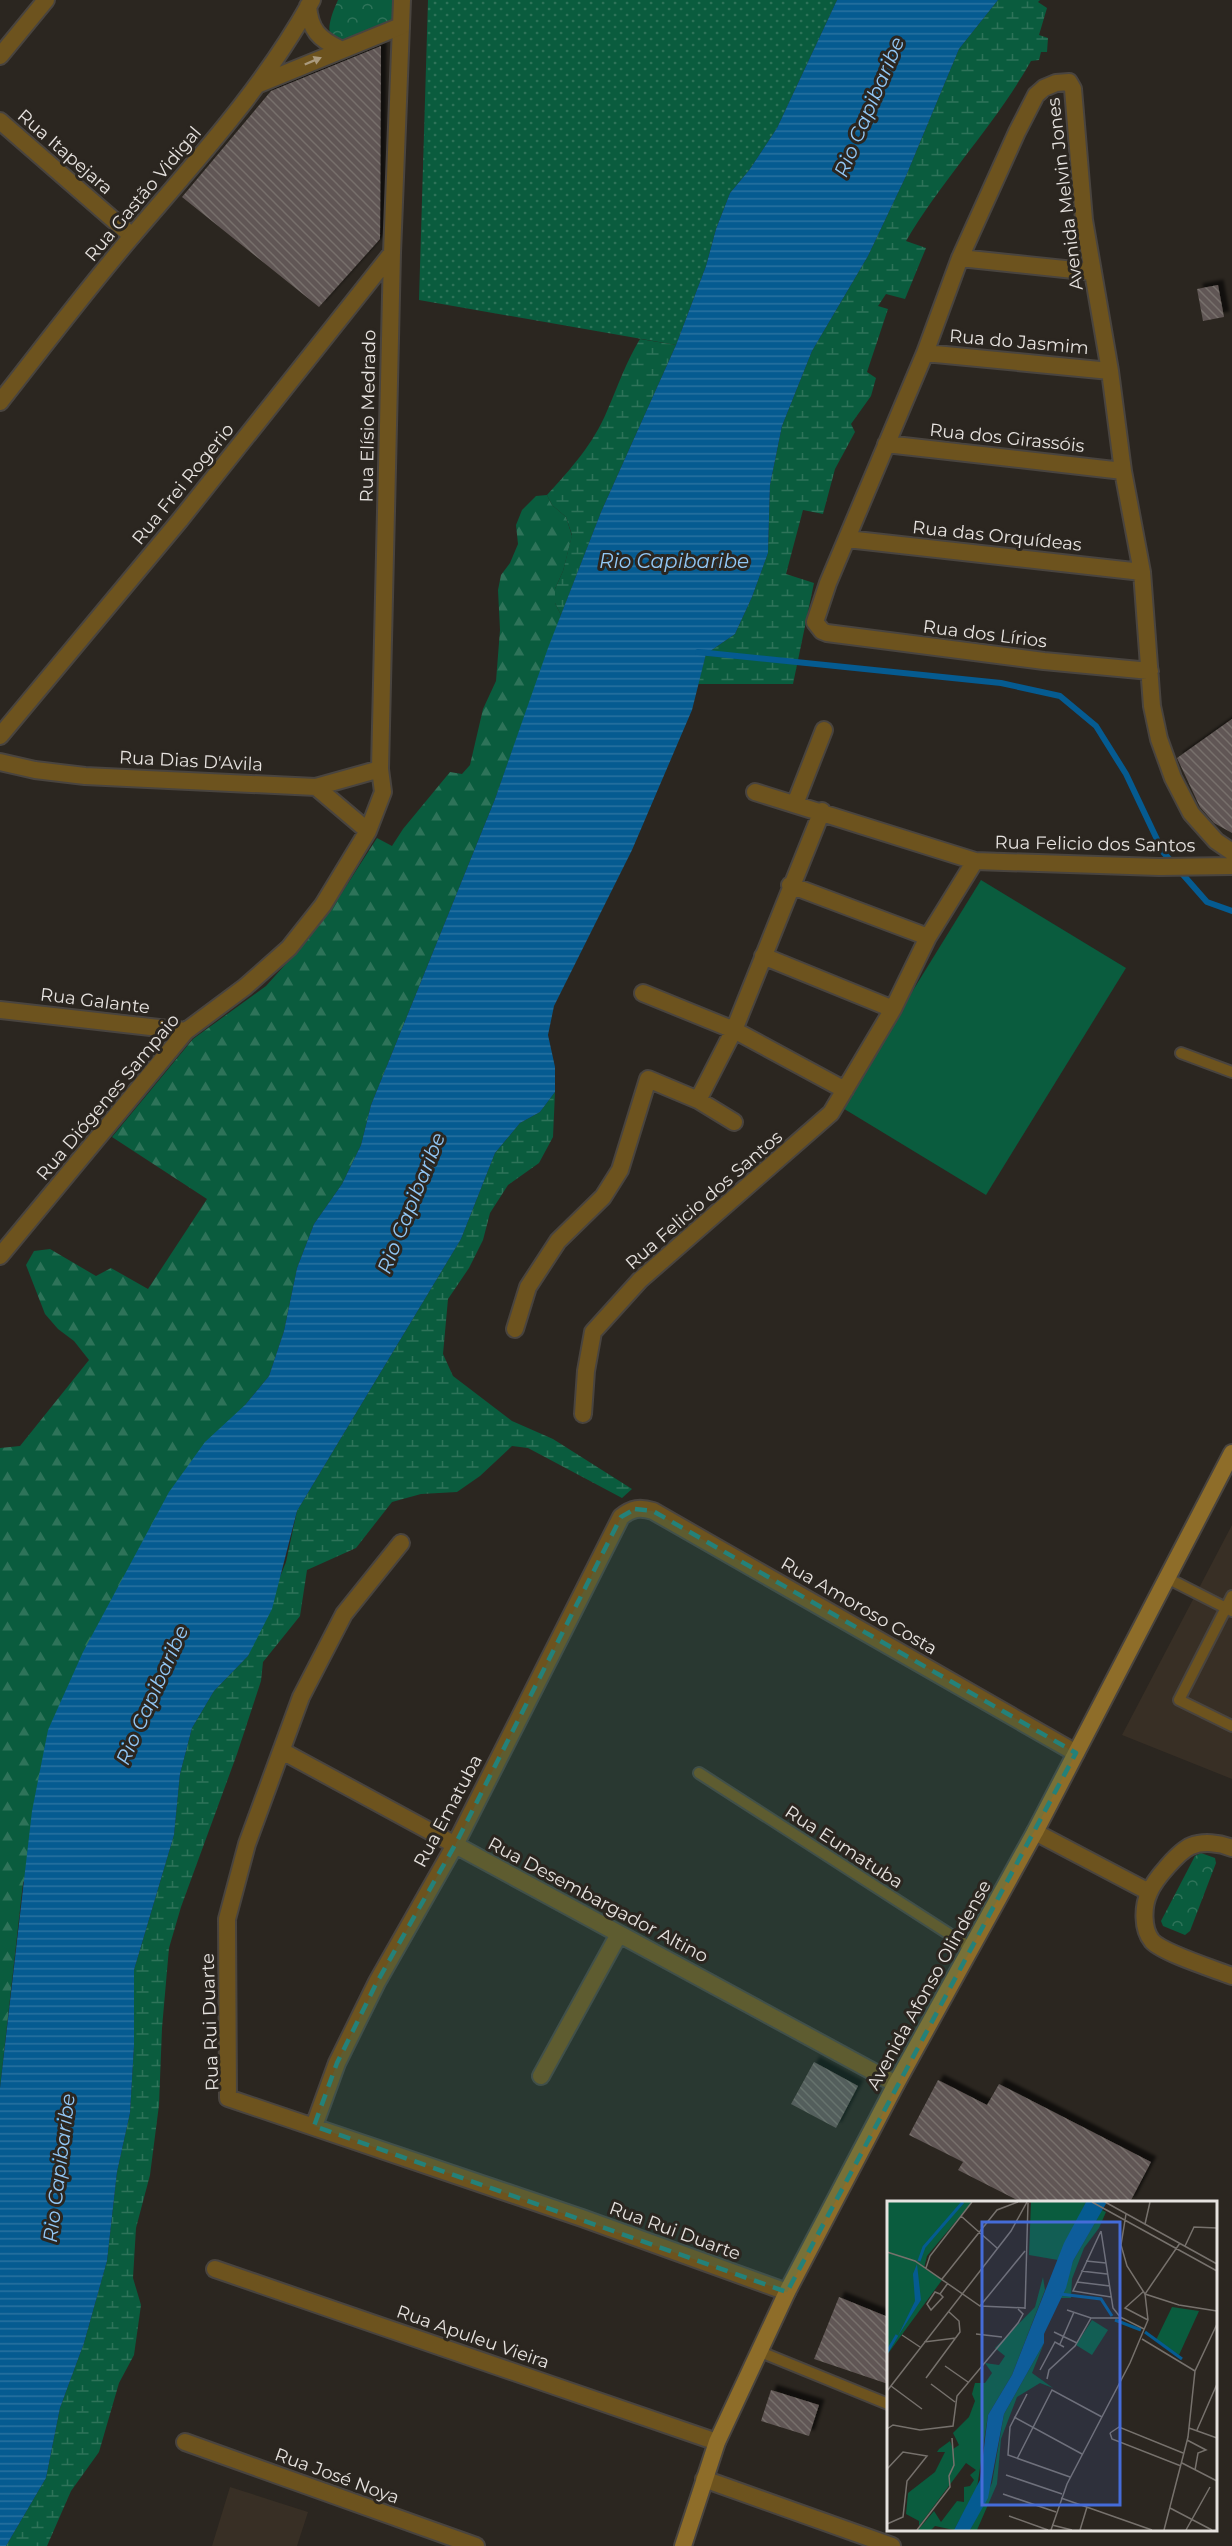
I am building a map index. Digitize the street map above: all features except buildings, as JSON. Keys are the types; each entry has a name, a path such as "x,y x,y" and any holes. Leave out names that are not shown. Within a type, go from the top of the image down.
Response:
{"main road":[{"name":"Avenida Afonso Olindense","path":"683,2546 717,2442 787,2292 896,2084 1035,1832 1232,1453"}],"street":[{"path":"0,56 46,0"},
{"name":"Rua Elísio Medrado","path":"368,831 383,792 380,770 392,253 402,0"},
{"name":"Rua Gastão Vidigal","path":"310,3 310,23 315,32 340,49"},
{"name":"Rua Gastão Vidigal","path":"0,402 132,236 203,154 259,84 310,3"},
{"path":"259,84 401,26"},
{"name":"Avenida Melvin Jones","path":"817,627 815,615 925,353 960,258 1017,132 1036,96 1044,88 1056,83 1067,82 1071,84 1073,94 1081,189 1110,371 1123,471 1142,572 1152,706 1159,739 1173,778 1191,813 1216,841 1232,852"},
{"name":"Rua Itapejara","path":"0,121 132,236"},
{"name":"Rua Frei Rogerio","path":"0,736 180,520 392,253"},
{"path":"960,258 1093,272"},
{"name":"Rua do Jasmim","path":"925,353 1110,371"},
{"name":"Rua dos Girassóis","path":"886,444 1123,471"},
{"name":"Rua das Orquídeas","path":"847,539 1142,572"},
{"name":"Rua dos Lírios","path":"817,627 827,633 1044,661 1150,671"},
{"path":"795,804 824,730"},
{"name":"Rua Dias D'Avila","path":"0,762 35,770 85,776 316,787 380,770"},
{"path":"316,787 368,831"},
{"path":"755,792 822,811 975,861"},
{"path":"698,1100 734,1030 790,885 822,811"},
{"name":"Rua Diógenes Sampaio","path":"0,1256 186,1031 245,987 289,948 323,905 368,831"},
{"name":"Rua Felicio dos Santos","path":"584,1414 586,1371 593,1332 656,1265 831,1113 893,1009 928,937 975,861 1159,867 1232,866"},
{"path":"790,885 928,937"},
{"path":"763,956 893,1009"},
{"path":"643,993 734,1030 845,1090"},
{"name":"Rua Galante","path":"0,1010 186,1031"},
{"path":"515,1329 528,1287 558,1241 603,1197 620,1170 648,1079 698,1100 734,1122"},
{"name":"Rua Amoroso Costa","path":"621,1517 635,1509 653,1511 1076,1753"},
{"name":"Rua Ematuba","path":"314,2126 337,2063 377,1982 455,1845 621,1517"},
{"name":"Rua Rui Duarte","path":"401,1543 344,1614 301,1697 247,1844 227,1919 228,2098 787,2292"},
{"name":"Rua Desembargador Altino","path":"282,1751 896,2084"},
{"path":"1035,1832 1149,1892"},
{"path":"1232,1848 1208,1844 1192,1845 1179,1853 1149,1892 1145,1919 1145,1927 1152,1941 1166,1950 1232,1976"},
{"path":"541,2076 619,1934"},
{"name":"Rua Apuleu Vieira","path":"215,2269 717,2442"},
{"name":"Rua José Noya","path":"185,2442 476,2546"},
{"path":"704,2479 892,2546"}],"lane":[{"path":"1181,1053 1232,1072"},
{"path":"1167,1578 1229,1609"},
{"path":"1232,1596 1229,1609 1179,1700 1232,1726"},
{"name":"Rua Eumatuba","path":"699,1773 971,1948"},
{"path":"758,2351 887,2404"}],"highlighted area":[{"path":"635,1509 653,1511 1076,1753 787,2292 314,2126 337,2063 377,1982 455,1845 621,1517"}],"shaded area":[{"path":"1232,1525 1232,1779 1122,1735"},
{"path":"230,2487 308,2512 297,2546 212,2546"}],"green space":[{"path":"338,0 396,0 394,20 355,37 344,40 335,39 330,33 331,20"},
{"path":"428,0 837,0 777,128 750,169 730,193 716,229 706,266 676,345 419,300"},
{"path":"998,0 1040,0 1038,2 1047,8 1039,35 1048,38 1047,52 1041,52 1039,60 1031,61 1017,85 936,195 906,241 926,248 905,299 886,294 878,306 888,309 867,372 876,378 871,396 851,424 855,432 835,469 823,514 803,510 786,574 814,583 793,684 698,684 706,654 735,634 768,553 770,485 782,426 812,351 868,256 906,176 959,49"},
{"path":"640,339 676,345 601,512 561,615 555,603 555,589 563,571 572,535 566,517 552,505 547,495 573,466 602,423 626,365"},
{"path":"547,495 552,505 566,517 572,536 563,571 555,589 555,603 561,615 495,799 371,1105 361,1145 342,1184 314,1224 297,1268 284,1331 269,1376 245,1405 23,1883 0,2088 0,1448 20,1446 89,1360 74,1341 58,1329 45,1314 26,1265 34,1251 50,1249 96,1276 111,1268 148,1289 207,1199 112,1137 193,1039 266,986 310,937 377,838 392,846 403,829 450,772 462,774 470,765 483,709 496,681 500,630 498,590 501,575 510,563 518,544 516,525 522,510 536,496"},
{"path":"981,880 1126,968 986,1195 841,1107"},
{"path":"555,1092 553,1137 539,1163 508,1185 490,1213 483,1240 469,1268 448,1299 443,1354 453,1376 512,1421 553,1439 632,1489 622,1498 528,1448 512,1446 480,1476 457,1492 421,1494 392,1502 356,1548 307,1570 300,1616 263,1662 261,1681 181,1907 169,1948 162,2028 159,2105 150,2175 136,2228 133,2278 141,2305 134,2355 119,2383 99,2452 71,2491 47,2546 6,2546 46,2478 60,2408 84,2343 107,2261 117,2172 130,2113 134,2046 134,1970 174,1835 180,1774 192,1728 214,1691 248,1656 286,1562 297,1511 461,1239 495,1153 520,1123 540,1112"},
{"path":"1201,1853 1215,1858 1216,1863 1190,1931 1185,1935 1163,1926 1161,1921 1195,1856"}],"water":[{"name":"Rio Capibaribe","path":"837,0 998,0 959,49 906,176 868,256 812,351 782,426 770,485 768,553 752,597 735,634 706,654 692,710 632,850 554,1006 548,1035 555,1067 555,1092 540,1112 520,1123 495,1153 461,1239 297,1511 272,1609 248,1656 214,1691 192,1728 180,1774 174,1835 134,1970 134,2046 130,2113 117,2172 107,2261 84,2343 60,2408 46,2478 6,2546 0,2546 0,2088 32,1811 48,1730 83,1652 169,1492 205,1442 245,1405 269,1376 284,1331 297,1268 314,1224 342,1184 361,1145 371,1105 495,799 548,648 601,512 676,345 706,266 716,229 730,193 750,169 777,128"}],"waterway":[{"path":"698,652 1001,683 1060,696 1096,726 1126,774 1163,852 1207,902 1232,911"}]}
